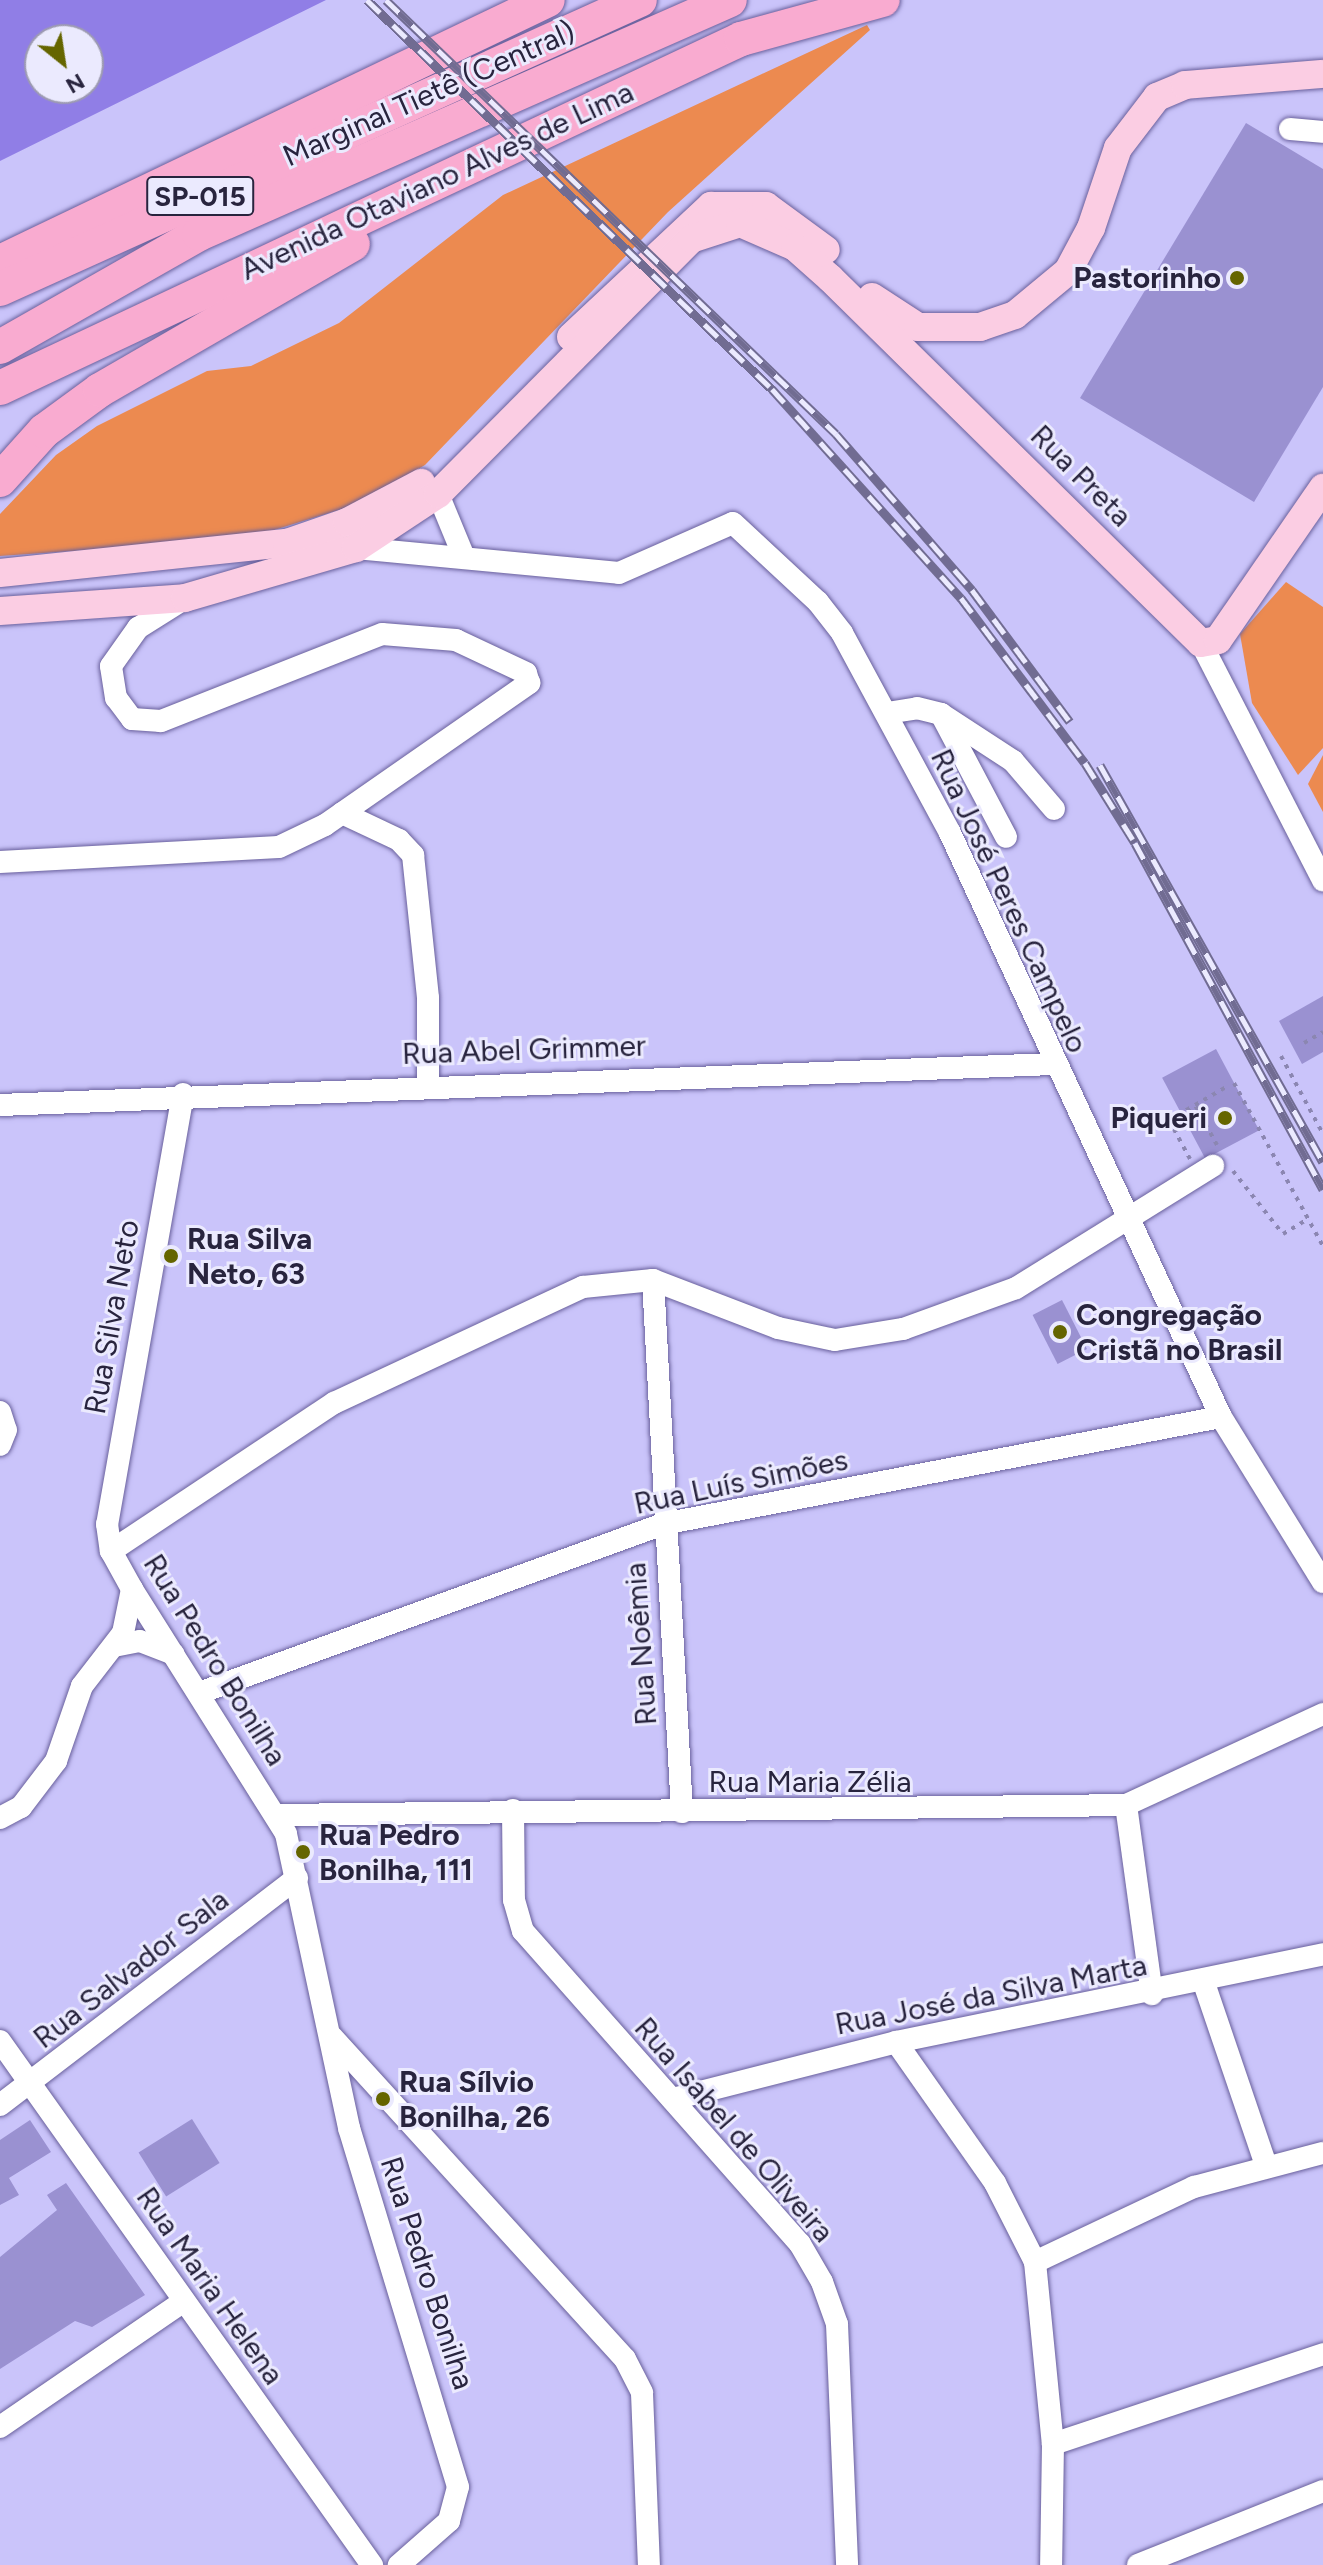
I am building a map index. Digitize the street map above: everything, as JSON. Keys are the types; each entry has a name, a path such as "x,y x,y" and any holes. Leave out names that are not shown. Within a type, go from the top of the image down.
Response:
{"highway":[{"name":"SP-015","path":"0,262 548,0"},
{"name":"Marginal Tietê (Central)","path":"0,289 640,0"},
{"path":"631,45 662,15 693,0"},
{"name":"Marginal Tietê (Central)","path":"0,347 199,234 730,0"},
{"path":"741,39 821,0"},
{"name":"Avenida Otaviano Alves de Lima","path":"0,388 741,39 883,0"},
{"path":"0,480 44,431 100,390 352,245 404,197"},
{"path":"0,320 199,234"}],"main road":[{"path":"908,341 980,327 1042,299 1068,271 1091,228 1118,148 1157,97 1185,85 1323,74"},
{"path":"0,573 287,543 391,502 510,402 610,295 711,206 779,213 814,237 880,305 908,341"},
{"path":"0,611 185,598 356,548 438,494 691,239 719,226 740,223 795,247 908,341"},
{"name":"Rua Preta","path":"908,341 1210,642"},
{"path":"1210,642 1323,488"}],"street":[{"path":"1290,129 1323,132"},
{"path":"438,494 464,557"},
{"name":"Rua José Peres Campelo","path":"356,548 619,573 724,525 745,527 842,633 887,713 950,833 1051,1064 1221,1417 1323,1582"},
{"path":"0,862 279,847 342,813 529,683 526,673 456,640 382,634 161,721 132,719 116,698 111,666 138,628 185,598"},
{"path":"1210,642 1218,675 1323,880"},
{"path":"887,713 917,708 941,714 1013,761 1054,809"},
{"path":"941,714 1006,837"},
{"path":"342,813 399,840 413,855 428,998 428,1083"},
{"name":"Rua Abel Grimmer","path":"0,1105 428,1083 1051,1064"},
{"name":"Rua Silva Neto","path":"111,1551 107,1524 183,1094"},
{"path":"111,1551 334,1403 583,1287 653,1280 778,1328 835,1340 953,1315 1016,1288 1212,1167"},
{"name":"Rua Noêmia","path":"653,1280 663,1524 682,1812"},
{"path":"0,1412 6,1430 0,1445"},
{"name":"Rua Luís Simões","path":"199,1693 663,1524 1221,1417"},
{"name":"Rua Pedro Bonilha","path":"111,1551 132,1589 277,1815 297,1878 349,2128 458,2487 449,2521 399,2565"},
{"path":"0,1818 41,1787 82,1686 114,1646 132,1589"},
{"path":"114,1646 140,1641 174,1655"},
{"name":"Rua Maria Zélia","path":"277,1815 1126,1805 1323,1714"},
{"path":"1126,1805 1152,1994"},
{"name":"Rua Isabel de Oliveira","path":"513,1810 514,1900 523,1931 800,2244 837,2324 847,2565"},
{"name":"Rua Salvador Sala","path":"0,2105 297,1878"},
{"name":"Rua José da Silva Marta","path":"673,2099 896,2042 1152,1994 1320,1958"},
{"path":"1204,1983 1266,2165"},
{"path":"331,2036 625,2359 642,2393 649,2565"},
{"name":"Rua Maria Helena","path":"0,2041 372,2565"},
{"path":"896,2042 995,2183 1035,2262 1053,2444 1051,2565"},
{"path":"1035,2262 1194,2187 1266,2165 1323,2153"},
{"path":"0,2427 184,2301"},
{"path":"1053,2444 1323,2354"},
{"path":"1138,2565 1323,2491"}],"path":[{"path":"1304,1043 1323,1032"},
{"path":"1281,1056 1323,1134"},
{"path":"1234,1083 1323,1246"},
{"path":"1226,1087 1169,1120 1212,1167 1283,1234 1308,1219"},
{"path":"1195,1105 1212,1167"}],"shaded area":[{"path":"0,0 326,0 0,161"},
{"path":"867,25 870,30 668,212 425,465 358,504 245,539 0,556 0,514 56,455 97,426 207,371 251,366 339,323 503,195"},
{"path":"1286,582 1323,607 1323,748 1298,775 1252,703 1240,634"},
{"path":"1323,755 1323,812 1308,784"}],"building":[{"name":"Pastorinho","path":"1246,123 1323,169 1323,387 1254,502 1080,398"},
{"path":"1323,996 1323,1052 1302,1064 1279,1021"},
{"path":"1216,1049 1259,1130 1205,1159 1162,1078"},
{"name":"Congregação Cristã no Brasil","path":"1062,1300 1087,1349 1058,1364 1033,1315"},
{"path":"192,2119 220,2163 166,2196 139,2152"},
{"path":"30,2120 51,2152 9,2178 19,2195 0,2205 0,2140"},
{"path":"66,2183 145,2295 92,2327 75,2321 0,2369 0,2257 57,2210 47,2195"}],"railway":[{"path":"367,0 772,389 961,598 1085,763 1135,843 1323,1189"},
{"path":"386,0 836,434 972,590 1070,722"},
{"path":"1100,765 1323,1162"}],"place":[{"name":"Pastorinho","path":"1237,278"},
{"name":"Piqueri","path":"1225,1118"},
{"name":"Rua Silva Neto, 63","path":"171,1256"},
{"name":"Congregação Cristã no Brasil","path":"1060,1332"},
{"name":"Rua Pedro Bonilha, 111","path":"303,1852"},
{"name":"Rua Sílvio Bonilha, 26","path":"383,2099"}]}
